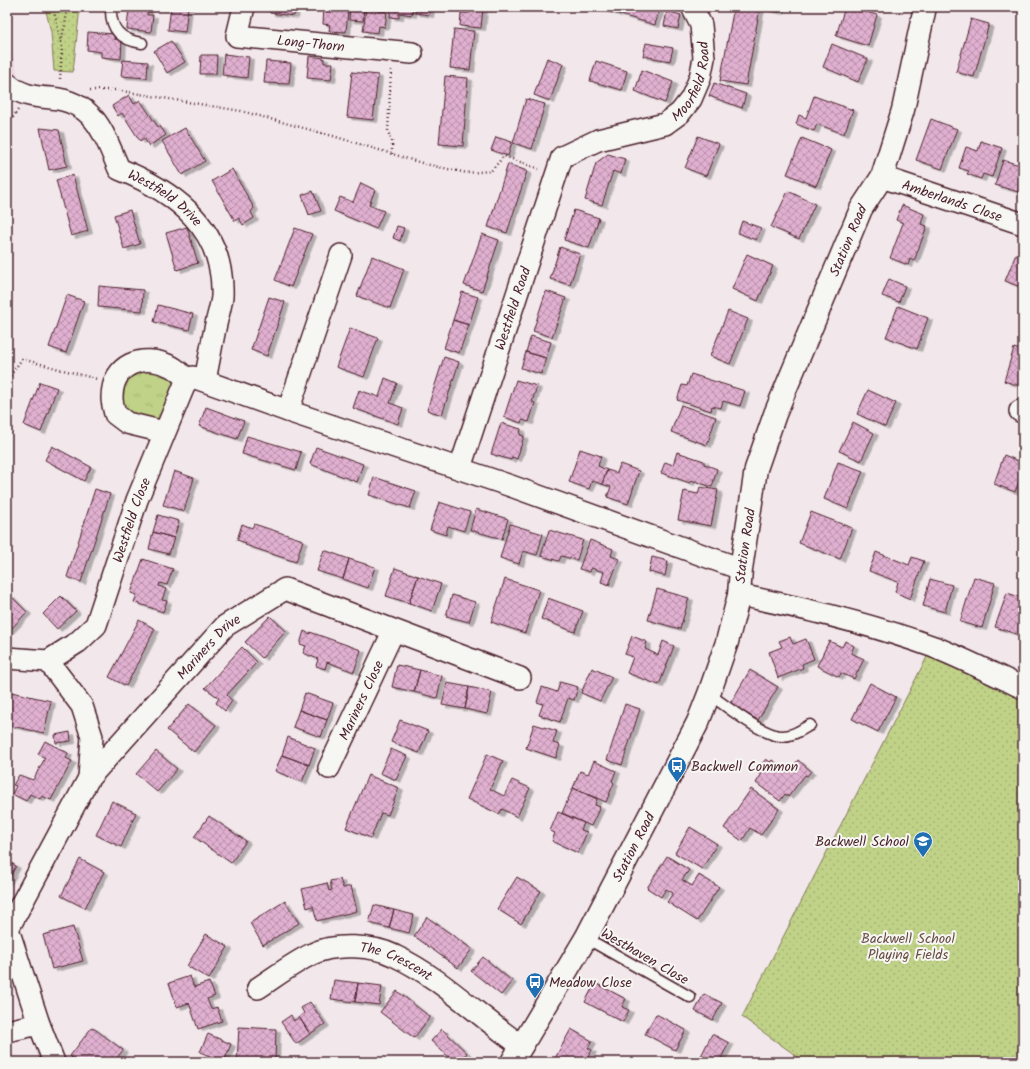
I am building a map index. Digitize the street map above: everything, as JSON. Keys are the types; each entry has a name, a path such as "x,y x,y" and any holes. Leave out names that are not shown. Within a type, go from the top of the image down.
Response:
{"street":[{"name":"Long-Thorn","path":"244,7 238,36 402,52"},
{"name":"Moorfield Road","path":"570,153 598,140 665,124 680,113 691,99 700,78 704,58 701,25 692,7"},
{"name":"Station Road","path":"517,1054 586,938 698,722 709,694 727,642 739,595 741,569 756,469 774,414 861,209 882,177 903,110 925,7"},
{"name":"Westfield Drive","path":"8,84 16,91 24,94 65,101 84,108 101,127 119,169 147,180 182,205 202,225 213,246 222,276 222,298 196,380"},
{"name":"Westfield Road","path":"460,468 562,157 570,153"},
{"name":"Amberlands Close","path":"882,177 1023,224"},
{"path":"288,411 341,255"},
{"path":"164,432 127,424 115,414 112,398 115,383 122,369 134,361 152,360 171,366 196,380 460,468 741,569"},
{"name":"Westfield Close","path":"48,661 78,642 96,625 137,500 164,432 196,380"},
{"name":"Mariners Drive","path":"8,926 90,778 225,626 285,589 393,632 520,678"},
{"path":"739,595 796,606 853,621 920,642 1023,688"},
{"name":"Mariners Close","path":"329,768 393,632"},
{"path":"7,658 48,661 82,706 92,737 90,778"},
{"path":"8,926 39,1024 54,1062"},
{"name":"The Crescent","path":"258,988 313,953 343,947 371,948 395,955 432,978 495,1028 517,1054"},
{"path":"7,1031 39,1024"}],"lane":[{"path":"111,7 112,20 117,32 129,41 142,43"},
{"path":"709,694 756,727 780,736 794,734 810,725"},
{"name":"Westhaven Close","path":"586,938 690,997"}],"path":[{"path":"53,7 61,43 65,101 80,90 116,90 241,111 425,164 467,173 491,171 504,156 556,175"},
{"path":"61,43 66,20 66,7"},
{"path":"392,154 392,141 388,132 402,52"},
{"path":"7,374 10,376 22,359 115,383"}],"shaded area":[{"path":"7,35 22,89 7,91"}],"green space":[{"path":"45,7 80,7 73,72 54,71 51,32"},
{"path":"134,361 187,379 164,432 127,423 115,383"},
{"name":"Backwell School Playing Fields","path":"928,655 998,685 1023,698 1023,1062 805,1062 742,1017"}],"building":[{"path":"129,7 148,7 147,15 153,15 151,32 127,29"},
{"path":"171,7 188,7 185,32 168,30"},
{"path":"271,7 295,7 294,16 270,13"},
{"path":"324,7 348,10 346,32 329,31 330,25 323,24"},
{"path":"350,7 364,7 363,21 349,20"},
{"path":"391,7 413,7 412,15 399,13 399,18 390,17"},
{"path":"415,7 430,7 429,15 415,13"},
{"path":"469,7 488,7 488,9 483,8 481,28 460,26 461,13 469,13"},
{"path":"594,7 660,7 655,25"},
{"path":"734,7 760,7 746,85 720,81"},
{"path":"765,7 780,7 779,12 765,9"},
{"path":"845,7 851,7 877,15 868,46 836,36"},
{"path":"366,9 387,12 385,27 379,26 378,33 363,31"},
{"path":"667,11 681,15 678,29 664,26"},
{"path":"971,19 989,24 974,77 956,72"},
{"path":"454,29 474,31 470,70 450,68"},
{"path":"88,32 115,34 114,39 122,40 121,59 101,57 101,52 87,50"},
{"path":"171,41 185,62 167,73 154,51"},
{"path":"646,43 673,48 670,61 643,56"},
{"path":"832,44 868,59 858,82 823,67"},
{"path":"224,54 249,57 247,78 222,75"},
{"path":"201,55 217,55 216,74 200,74"},
{"path":"309,56 324,58 324,63 333,63 331,80 307,78"},
{"path":"547,58 563,64 550,101 534,95"},
{"path":"123,60 148,62 147,78 121,76"},
{"path":"266,61 291,63 289,84 264,83"},
{"path":"596,61 627,71 622,90 590,81"},
{"path":"642,70 673,82 665,103 635,91"},
{"path":"352,72 378,75 373,120 347,117"},
{"path":"445,76 468,78 463,146 439,144"},
{"path":"714,83 746,94 742,108 709,96"},
{"path":"129,95 134,104 140,100 158,127 160,126 166,135 149,146 144,138 140,141 122,113 118,116 112,106"},
{"path":"814,96 853,110 844,134 817,124 814,131 796,124 799,115 806,118"},
{"path":"526,99 545,104 532,149 513,143"},
{"path":"931,119 957,129 942,169 916,160"},
{"path":"40,128 59,130 67,166 49,170"},
{"path":"185,128 205,161 182,175 162,141"},
{"path":"698,136 719,144 706,176 685,168"},
{"path":"496,137 512,142 508,156 491,150"},
{"path":"802,138 831,150 816,186 787,174"},
{"path":"981,141 1002,148 992,177 983,174 981,179 967,174 969,171 959,168 966,147 978,151"},
{"path":"608,154 625,159 621,174 613,171 602,205 585,200 596,163"},
{"path":"1003,160 1023,166 1023,178 1018,192 995,185"},
{"path":"508,164 527,171 507,233 488,227"},
{"path":"232,169 254,208 251,212 254,218 243,225 239,218 235,221 212,181"},
{"path":"73,175 88,231 71,236 56,180"},
{"path":"361,183 375,190 369,205 384,211 376,229 334,211 340,197 353,202"},
{"path":"313,191 321,211 309,215 302,195"},
{"path":"788,191 815,204 799,239 771,227"},
{"path":"902,205 924,214 921,224 927,226 914,261 910,259 908,265 890,258 903,223 896,220"},
{"path":"130,210 140,244 124,249 114,215"},
{"path":"574,210 599,218 589,248 564,240"},
{"path":"742,221 761,228 756,240 738,233"},
{"path":"397,226 404,228 400,241 393,238"},
{"path":"187,227 198,263 177,270 166,233"},
{"path":"295,228 312,234 291,287 275,280"},
{"path":"482,234 499,240 482,291 464,285"},
{"path":"560,247 580,254 570,285 550,279"},
{"path":"747,254 773,266 758,301 732,289"},
{"path":"1016,254 1023,257 1023,288 1005,281"},
{"path":"372,256 404,269 390,308 357,296"},
{"path":"889,279 905,286 899,302 882,296"},
{"path":"99,286 143,290 142,311 98,307"},
{"path":"546,291 566,298 552,337 533,331"},
{"path":"462,292 478,297 469,325 453,320"},
{"path":"67,295 84,301 66,353 49,347"},
{"path":"269,297 285,302 267,356 251,350"},
{"path":"158,305 193,314 189,330 154,322"},
{"path":"898,306 928,318 917,349 886,337"},
{"path":"728,311 748,319 730,364 710,356"},
{"path":"453,320 469,325 459,353 444,348"},
{"path":"350,328 378,338 364,377 336,367"},
{"path":"531,336 551,342 546,358 526,352"},
{"path":"1014,348 1023,351 1023,387 1004,381"},
{"path":"526,352 546,358 541,374 521,368"},
{"path":"444,357 459,362 442,415 427,410"},
{"path":"691,374 745,391 740,406 723,401 721,408 712,406 711,411 677,400 682,385 687,386"},
{"path":"385,378 397,383 390,403 403,408 398,424 353,408 359,390 379,397"},
{"path":"516,380 537,386 532,402 535,403 529,422 522,420 521,423 504,417"},
{"path":"40,382 57,388 41,432 24,425"},
{"path":"868,390 896,403 885,427 857,414"},
{"path":"681,405 716,417 707,445 671,432"},
{"path":"206,407 244,421 237,439 199,426"},
{"path":"853,422 874,433 861,461 839,451"},
{"path":"501,423 521,429 520,435 524,436 517,459 512,457 511,460 491,454"},
{"path":"247,436 301,452 296,470 242,454"},
{"path":"52,446 91,467 84,481 45,460"},
{"path":"316,447 363,464 357,482 310,464"},
{"path":"580,449 601,456 598,466 607,470 602,484 592,481 589,489 569,482"},
{"path":"677,452 704,461 704,464 717,469 712,487 691,480 690,483 661,473 665,462 673,465"},
{"path":"1004,455 1023,463 1023,471 1015,492 994,484"},
{"path":"838,462 863,471 848,509 824,499"},
{"path":"620,464 639,471 628,504 607,497 611,487 602,484 607,470 617,473"},
{"path":"174,471 194,478 184,511 163,505"},
{"path":"374,477 416,491 410,508 369,495"},
{"path":"700,487 718,490 711,526 678,520 684,491 698,494"},
{"path":"95,489 110,494 81,582 67,577"},
{"path":"439,502 470,512 464,531 448,526 446,535 430,530"},
{"path":"476,509 508,519 502,539 470,530"},
{"path":"811,512 852,528 840,559 799,543"},
{"path":"158,515 179,521 174,538 153,532"},
{"path":"242,524 252,528 254,524 303,540 296,562 245,545 246,543 237,540"},
{"path":"510,524 543,534 537,555 523,551 519,564 500,558"},
{"path":"549,530 583,540 577,560 561,556 559,561 541,556"},
{"path":"153,532 174,538 169,554 149,549"},
{"path":"590,540 613,549 611,556 619,559 609,585 601,582 604,572 591,568 590,572 579,569"},
{"path":"324,550 349,559 343,579 317,571"},
{"path":"876,552 909,565 912,557 924,561 910,599 895,592 898,582 869,571"},
{"path":"652,557 668,561 665,576 649,572"},
{"path":"143,559 173,569 167,585 160,583 159,586 166,589 162,600 167,601 163,612 134,602 137,595 131,593"},
{"path":"349,559 375,567 368,588 343,579"},
{"path":"395,568 418,576 409,603 386,596"},
{"path":"418,576 441,584 432,611 409,603"},
{"path":"974,577 995,583 982,628 960,622"},
{"path":"505,579 539,590 525,633 491,622"},
{"path":"930,579 952,585 945,612 923,606"},
{"path":"657,589 689,598 680,629 648,620"},
{"path":"1007,593 1023,598 1023,622 1019,635 995,627"},
{"path":"10,595 27,612 9,631 7,630 7,598"},
{"path":"452,595 475,602 469,622 446,616"},
{"path":"61,596 76,611 57,629 43,614"},
{"path":"548,598 583,611 575,632 541,619"},
{"path":"270,616 286,631 262,658 245,642"},
{"path":"139,620 155,629 126,686 109,677"},
{"path":"304,631 361,650 354,672 327,662 325,669 316,666 318,659 303,653 306,646 300,644"},
{"path":"632,636 647,642 645,649 658,655 663,641 674,646 659,685 627,673 633,657 625,654"},
{"path":"790,637 793,644 806,639 814,659 802,664 803,668 778,678 769,652 782,647 779,641"},
{"path":"829,641 842,647 845,641 854,646 851,653 864,659 854,679 841,673 839,677 817,666"},
{"path":"242,647 257,662 227,695 232,701 225,711 216,703 219,698 205,688"},
{"path":"397,665 420,670 414,692 392,687"},
{"path":"592,668 612,677 600,701 581,693"},
{"path":"420,670 442,676 437,698 414,692"},
{"path":"750,670 778,687 758,720 730,704"},
{"path":"560,682 578,687 574,700 568,698 560,722 539,715 543,704 537,702 542,687 557,692"},
{"path":"447,683 469,687 465,709 442,705"},
{"path":"870,683 896,697 878,732 852,719"},
{"path":"469,687 492,692 487,714 465,709"},
{"path":"7,691 51,701 44,733 7,725"},
{"path":"305,693 333,703 327,720 299,710"},
{"path":"189,704 216,725 194,752 167,730"},
{"path":"625,704 640,709 622,765 607,760"},
{"path":"299,710 327,720 321,737 293,727"},
{"path":"400,720 428,731 419,753 391,742"},
{"path":"534,724 557,731 553,743 560,745 556,758 526,748"},
{"path":"70,732 71,741 56,743 55,735"},
{"path":"288,737 315,748 309,765 282,755"},
{"path":"45,741 68,753 66,758 72,761 51,800 42,796 40,799 30,794 26,801 12,794 16,786 13,785 19,775 33,780 45,758 38,754"},
{"path":"391,749 407,756 396,780 380,773"},
{"path":"156,751 177,769 157,792 136,774"},
{"path":"487,754 503,761 490,789 504,796 512,780 530,788 517,817 502,809 499,814 467,799"},
{"path":"282,755 309,765 302,782 275,771"},
{"path":"766,759 770,762 772,760 789,772 798,760 811,771 807,776 805,775 788,797 785,794 780,801 756,783 761,775 756,771"},
{"path":"594,761 616,771 612,781 614,783 606,802 573,788 580,771 588,774"},
{"path":"368,775 399,788 388,815 381,813 371,838 346,828"},
{"path":"573,788 597,799 595,805 600,807 591,826 562,813"},
{"path":"751,789 779,809 761,835 750,828 742,841 724,828"},
{"path":"112,801 136,813 121,847 96,835"},
{"path":"558,812 584,823 581,830 587,832 578,853 552,841 555,833 550,831"},
{"path":"209,816 246,841 231,863 194,837"},
{"path":"690,827 717,844 702,869 675,853"},
{"path":"667,856 689,870 682,880 692,886 699,875 719,887 697,921 667,902 673,893 666,889 661,897 647,888"},
{"path":"80,859 104,872 85,908 61,896"},
{"path":"7,861 16,866 7,882"},
{"path":"517,877 541,891 521,924 497,909"},
{"path":"340,879 343,888 351,886 357,911 317,921 313,906 307,908 302,889 327,883 329,891 332,890 330,881"},
{"path":"285,901 299,923 263,945 250,923"},
{"path":"374,905 394,910 389,928 369,923"},
{"path":"394,910 414,915 409,933 389,928"},
{"path":"427,917 472,949 458,968 414,936"},
{"path":"73,927 83,961 52,969 43,935"},
{"path":"206,934 228,947 209,979 187,966"},
{"path":"483,957 512,981 501,995 471,971"},
{"path":"190,976 194,987 209,982 215,996 207,999 211,1009 217,1007 222,1021 198,1029 189,1003 177,1007 169,983"},
{"path":"334,980 358,983 355,1002 331,999"},
{"path":"358,983 382,986 379,1005 355,1002"},
{"path":"595,983 626,999 622,1007 629,1010 623,1022 585,1002"},
{"path":"397,991 430,1017 414,1038 380,1012"},
{"path":"704,994 722,1003 713,1020 695,1011"},
{"path":"310,1002 325,1024 310,1034 299,1017 304,1013 301,1008"},
{"path":"656,1014 686,1030 675,1050 645,1034"},
{"path":"291,1015 294,1021 299,1017 310,1034 296,1044 281,1022"},
{"path":"92,1027 123,1050 114,1062 77,1062 70,1056"},
{"path":"239,1027 276,1029 275,1062 237,1062"},
{"path":"442,1029 467,1053 458,1062 454,1062 431,1041"},
{"path":"571,1029 592,1041 588,1048 592,1050 585,1062 553,1062"},
{"path":"208,1034 231,1044 224,1062 200,1052"},
{"path":"712,1034 729,1043 719,1062 698,1062"}],"place":[{"name":"Backwell Common","path":"677,783"},
{"name":"Backwell School","path":"923,858"},
{"name":"Meadow Close","path":"535,999"}]}
